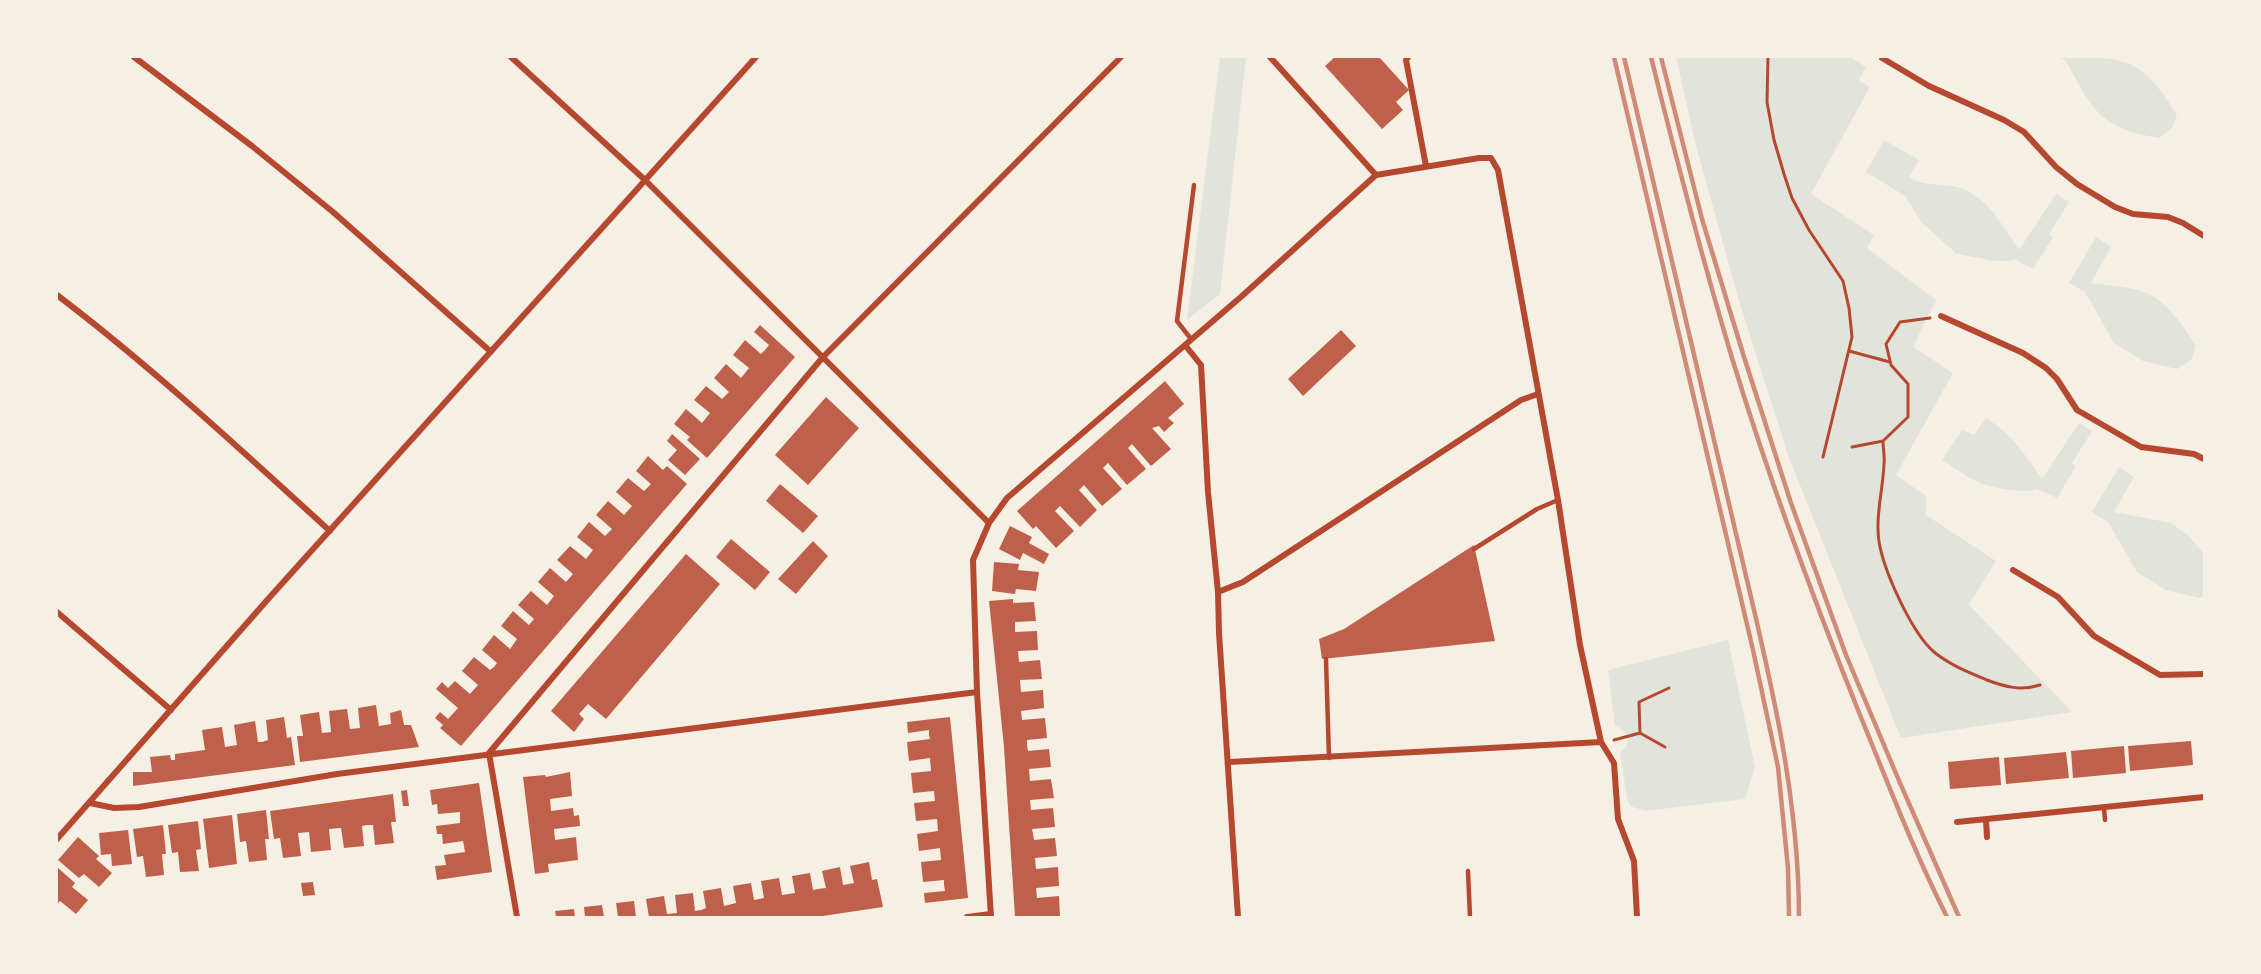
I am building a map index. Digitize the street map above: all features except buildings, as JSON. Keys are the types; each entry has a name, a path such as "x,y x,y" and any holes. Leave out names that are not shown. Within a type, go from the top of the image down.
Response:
{"street":[{"path":"134,57 252,146 333,212 490,351"},
{"path":"511,57 645,180 989,523"},
{"path":"57,839 490,351 756,57"},
{"path":"517,917 489,753 823,357 1121,57"},
{"path":"1270,57 1376,175"},
{"path":"1408,57 1406,60 1426,166"},
{"path":"1882,58 1929,86 1983,110 2024,132 2076,184 2115,207 2133,214 2168,218 2183,223 2204,236"},
{"path":"967,917 991,915 977,692 973,560 989,523 1007,498 1185,345 1376,175 1491,158 1498,170 1558,500 1580,645 1601,742 1614,763 1618,819 1634,861 1637,917"},
{"path":"57,295 96,325 211,423 330,531"},
{"path":"1941,316 2023,353 2046,368 2057,379 2077,410 2141,447 2194,454 2204,459"},
{"path":"1185,345 1201,366 1208,492 1218,592 1238,917"},
{"path":"1218,592 1243,582 1521,400 1538,394"},
{"path":"2013,570 2058,597 2094,636 2160,675 2204,674"},
{"path":"57,612 171,710"},
{"path":"90,803 114,808 139,807 337,774 489,753 977,692"},
{"path":"1229,762 1601,742"},
{"path":"1957,822 2204,798"},
{"path":"1986,820 1988,837"}],"lane":[{"path":"1191,339 1177,321 1194,185"},
{"path":"1474,549 1537,509 1558,500"},
{"path":"1326,659 1329,758"},
{"path":"2104,808 2105,820"},
{"path":"1468,871 1470,917"}],"path":[{"path":"1768,57 1767,102 1774,140 1792,198 1809,230 1843,281 1849,308 1852,337 1823,457"},
{"path":"1852,447 1882,441 1908,417 1908,384 1890,362 1886,345 1900,322 1941,316"},
{"path":"1849,351 1890,362"},
{"path":"1882,441 1885,464 1880,498 1879,545 1892,585 1906,613 1933,651 1959,669 1992,682 2025,690 2040,685"},
{"path":"1640,733 1639,702 1669,688"},
{"path":"1601,742 1640,733 1665,747"}],"shaded area":[{"path":"1220,57 1246,57 1220,294 1187,320"},
{"path":"1676,57 1850,57 1866,67 1859,80 1870,87 1811,194 1874,235 1867,248 1936,300 1913,347 1953,373 1896,475 1926,496 1926,515 1996,561 1969,605 2072,712 1901,738 1788,455 1739,301 1696,146"},
{"path":"2059,57 2116,60 2141,71 2153,81 2177,115 2172,128 2159,138 2123,129 2111,122 2092,105 2066,61"},
{"path":"1884,140 1919,160 1909,177 1922,183 1963,189 1981,200 1995,215 2019,250 2056,194 2069,202 2049,234 2053,237 2033,269 2014,259 1995,261 1957,254 1922,223 1905,196 1866,172"},
{"path":"2096,237 2111,247 2091,283 2134,289 2163,303 2196,346 2191,360 2177,369 2143,361 2114,343 2085,292 2069,283"},
{"path":"1986,418 2011,438 2042,479 2079,423 2092,431 2072,463 2076,466 2057,498 2037,489 2017,491 1985,485 1942,460 1962,430 1974,435"},
{"path":"2119,467 2134,477 2114,512 2171,523 2188,535 2204,554 2204,596 2200,598 2166,590 2137,572 2108,522 2092,512"},
{"path":"1728,640 1755,767 1745,799 1645,811 1630,806 1620,752 1626,745 1627,738 1620,728 1615,726 1608,670"}],"railway":[{"path":"1614,57 1753,650 1778,767 1788,868 1789,917"},
{"path":"1624,57 1778,719 1793,817 1799,917"},
{"path":"1651,57 1721,320 1776,493 1860,715 1912,842 1947,917"},
{"path":"1661,57 1702,219 1791,503 1846,655 1959,917"}]}
